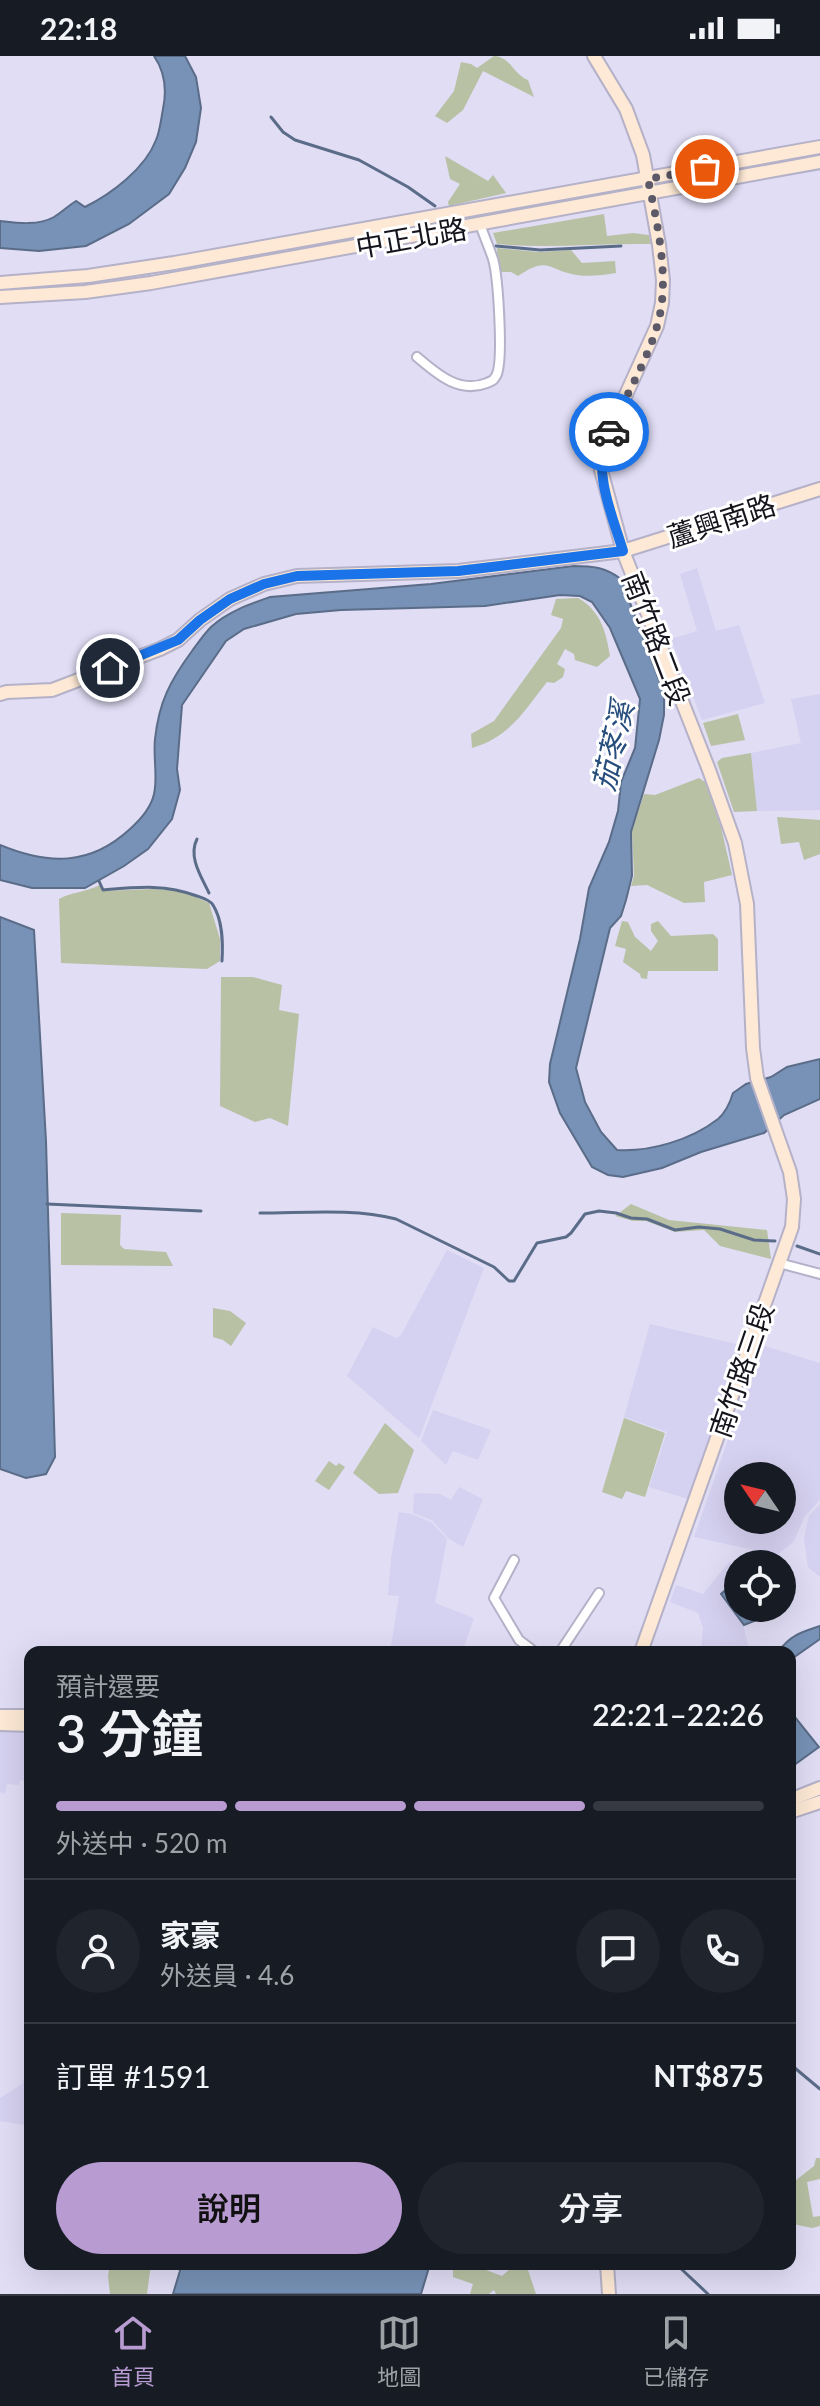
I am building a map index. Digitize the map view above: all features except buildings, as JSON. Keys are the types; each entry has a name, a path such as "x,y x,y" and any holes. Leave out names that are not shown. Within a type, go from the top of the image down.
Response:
{"street":[{"name":"南竹路二段","path":"594,56 626,109 643,155 663,280 657,326 605,441 601,470 623,551 735,843 747,904 757,1078"},
{"name":"中正北路","path":"0,283 126,271 820,147"},
{"name":"中正北路","path":"0,297 35,297 140,285 820,162"},
{"path":"417,357 439,376 466,387 494,380 498,372 501,355 494,262 480,224"},
{"name":"蘆興南路","path":"0,694 52,690 160,649 178,640 230,599 264,584 297,576 458,571 623,551 820,489"},
{"name":"南竹路三段","path":"643,1646 792,1227 794,1199 790,1172 757,1078"},
{"path":"779,1263 820,1274"},
{"path":"514,1560 494,1598 519,1640 527,1646"},
{"path":"564,1646 599,1593"},
{"path":"0,1716 24,1716"},
{"path":"0,1724 24,1725"},
{"path":"796,1798 820,1788"},
{"path":"796,1810 820,1802"},
{"path":"607,2270 609,2294"}],"shaded area":[{"path":"697,568 716,631 739,625 765,703 702,720 671,639 697,631 680,574"},
{"path":"820,694 820,810 757,811 751,753 801,743 791,699"},
{"path":"447,1250 484,1268 419,1438 347,1376 373,1327 396,1338 401,1335"},
{"path":"650,1324 740,1345 688,1499 649,1487 667,1432 624,1417"},
{"path":"761,1345 820,1363 820,1500 805,1516 794,1541 783,1550 754,1550 694,1537"},
{"path":"433,1410 491,1430 478,1460 453,1451 446,1465 421,1441"},
{"path":"459,1487 483,1499 463,1547 448,1538 432,1520 413,1513 414,1493 440,1494 451,1500"},
{"path":"820,1504 820,1577 808,1567 804,1539 809,1516"},
{"path":"399,1512 431,1522 447,1539 435,1603 474,1618 464,1646 391,1646 399,1596 388,1595"},
{"path":"724,1568 724,1590 719,1594 724,1600 724,1622 741,1622 748,1646 702,1646 703,1628 698,1613 670,1602 676,1585 703,1594"},
{"path":"0,1731 24,1731 24,1781 20,1780 19,1785 7,1784 5,1794 0,1792"},
{"path":"24,2078 24,2125 0,2121 0,2098 22,2084"}],"green space":[{"path":"494,56 504,59 528,80 534,97 483,71 463,110 447,123 435,116 454,91 461,62 477,68"},
{"path":"445,156 488,181 493,175 506,193 449,206 448,202 460,184 450,179"},
{"path":"604,214 607,236 649,235 651,244 497,244 493,233"},
{"path":"497,248 538,252 571,250 582,263 615,261 616,273 582,276 542,265 518,276 511,272 498,272"},
{"path":"578,598 592,609 601,623 610,656 597,667 575,660 574,654 565,649 557,664 565,669 563,677 554,683 547,682 506,730 472,748 471,734 494,721 561,628 563,619 551,615 556,599"},
{"path":"738,714 745,740 711,746 703,723"},
{"path":"751,753 757,811 734,812 717,762 722,758"},
{"path":"699,778 705,782 721,827 732,875 704,882 705,902 684,903 647,885 631,886 634,876 632,831 644,794 655,795"},
{"path":"777,817 820,820 820,854 804,860 799,842 781,844"},
{"path":"100,885 103,891 183,891 209,903 220,939 220,961 207,969 61,963 59,899"},
{"path":"622,921 628,922 635,937 651,951 658,941 651,931 651,924 658,921 671,936 713,934 718,939 718,971 648,971 647,979 641,978 623,962 626,949 615,946"},
{"path":"221,977 253,977 282,985 279,1010 299,1014 288,1126 270,1118 255,1122 220,1106"},
{"path":"631,1204 669,1220 767,1230 771,1259 720,1246 704,1230 675,1232 646,1221 615,1216"},
{"path":"61,1213 121,1215 120,1245 124,1249 166,1252 173,1266 61,1265"},
{"path":"213,1308 230,1311 246,1323 231,1346 213,1337"},
{"path":"624,1418 665,1433 645,1497 626,1491 622,1499 602,1492"},
{"path":"385,1423 414,1450 398,1493 379,1494 353,1473"},
{"path":"329,1461 345,1467 329,1490 315,1481"},
{"path":"816,2158 820,2158 820,2179 807,2182 813,2217 820,2216 820,2226 812,2228 796,2225 796,2180 814,2166"},
{"path":"109,2270 150,2270 147,2294 110,2294"},
{"path":"453,2270 486,2270 502,2276 509,2270 528,2270 536,2294 496,2294 494,2290 489,2294 470,2294 473,2284 453,2277"}],"water":[{"path":"154,56 185,56 196,77 201,108 196,142 169,194 129,224 86,246 39,251 0,248 0,221 41,222 54,217 76,201 85,207 136,171 151,151 164,102 163,75"},
{"path":"573,566 598,568 621,579 664,693 659,740 631,832 632,876 621,916 610,928 576,1068 585,1102 601,1132 617,1150 656,1147 683,1139 718,1119 733,1093 746,1084 771,1077 787,1067 820,1059 820,1099 784,1115 764,1133 701,1152 662,1168 623,1177 608,1175 592,1167 560,1113 549,1082 550,1064 589,888 609,842 618,811 621,782 635,748 640,699 610,628 592,602 580,596 560,595 485,606 296,614 244,629 226,641 182,705 177,769 180,790 172,819 148,849 85,888 32,888 0,880 0,845 35,856 84,856 115,841 141,818 154,794 155,739 167,692 203,636 231,613 270,597 431,584"},
{"path":"0,917 34,930 46,1141 55,1457 46,1474 26,1478 0,1469"},
{"path":"820,1626 820,1639 796,1656 796,1646 783,1646 802,1632"},
{"path":"796,1718 819,1747 796,1764"},
{"path":"180,2270 428,2270 421,2294 173,2294"}],"waterway":[{"path":"271,117 283,132 295,140 359,160 435,206"},
{"path":"496,246 540,250 621,246"},
{"path":"197,839 195,860 209,893"},
{"path":"99,881 103,890 162,888 208,900 221,925 222,961"},
{"path":"47,1204 201,1211"},
{"path":"260,1213 346,1212 396,1219 494,1267 509,1281 514,1281 537,1243 566,1237 585,1214 599,1211 647,1219 675,1230 699,1227 720,1229 754,1240 775,1241"},
{"path":"797,1246 820,1254"},
{"path":"796,2069 820,2089"},
{"path":"682,2270 708,2294"}],"way so far":[{"path":"609,432 644,358 657,326 662,303 663,280 648,179 705,169"}],"route":[{"path":"110,668 178,640 230,599 264,584 297,576 458,571 623,551 601,470 602,453 609,432"}],"water label":[{"name":"茄苳溪","path":"612,746"}]}
